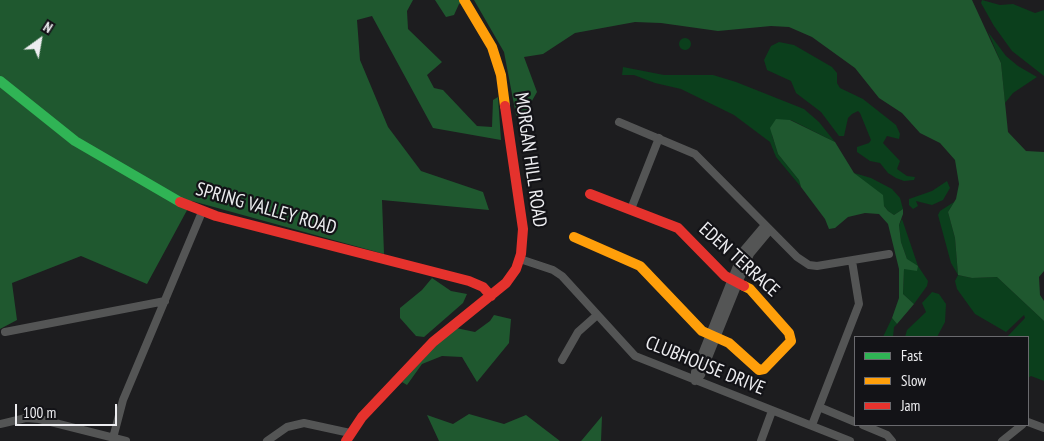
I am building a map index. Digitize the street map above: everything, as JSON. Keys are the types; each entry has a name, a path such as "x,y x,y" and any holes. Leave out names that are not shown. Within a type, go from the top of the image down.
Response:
{"street":[{"name":"MORGAN HILL ROAD","path":"348,437 366,413 433,342 508,281 520,259 523,229 501,75 492,47 464,0"},
{"name":"SPRING VALLEY ROAD","path":"0,81 87,149 162,195 202,212 469,281 483,287 491,296"},
{"path":"619,122 695,154 796,257 808,264 817,266 889,254"},
{"path":"631,209 659,138"},
{"name":"EDEN TERRACE","path":"590,194 678,228 725,276 750,289 789,334 791,341 764,369 759,370 729,343 713,336"},
{"path":"113,438 123,400 202,212"},
{"path":"695,380 695,372 713,336 735,282 750,254 768,227"},
{"path":"574,237 640,266 702,331 713,336"},
{"name":"CLUBHOUSE DRIVE","path":"520,259 557,272 635,356 850,441"},
{"path":"812,425 859,304 852,261"},
{"path":"5,332 165,301"},
{"path":"562,360 578,332 596,316"},
{"path":"819,407 854,422"},
{"path":"761,441 772,410"},
{"path":"0,424 26,418 39,419 126,441"},
{"path":"1029,422 1044,428"},
{"path":"268,441 287,427 304,423 348,437"},
{"path":"865,426 887,435 892,441"},
{"path":"1002,441 1021,426"}],"green space":[{"path":"0,0 413,0 407,11 408,29 442,62 427,75 434,88 443,90 477,126 492,127 493,100 498,97 501,140 433,128 372,16 357,20 360,60 388,127 421,171 483,192 489,210 382,200 384,254 192,201 147,284 81,256 12,283 17,320 0,329"},
{"path":"435,0 467,0 459,4 454,15 446,17"},
{"path":"474,0 972,0 1001,63 1008,132 1026,151 1044,152 1044,271 1039,277 1040,295 1044,301 1044,321 997,277 972,278 958,275 955,238 948,212 956,199 959,184 955,160 940,143 920,133 902,113 879,98 855,68 812,37 789,27 771,26 718,31 661,23 635,22 575,33 543,54 524,57 537,92 521,120 516,115 504,52"},
{"path":"982,0 1000,5 1013,4 1035,13 1044,10 1044,76 1012,51 994,26 981,3"},
{"path":"988,32 1006,56 1018,66 1037,77 1013,93 1005,103 1001,63"},
{"path":"685,38 691,44 685,50 679,44"},
{"path":"779,42 794,45 832,67 837,73 837,83 840,88 863,99 896,125 900,134 899,139 887,136 883,143 900,161 897,169 907,176 915,177 914,180 904,181 896,178 888,173 880,163 870,161 857,152 857,147 869,143 871,140 858,111 848,118 844,136 839,136 821,112 796,93 791,81 767,70 764,60 771,46"},
{"path":"623,67 664,75 713,75 736,82 804,109 819,122 835,142 791,120 776,120 772,135 778,154 799,180 801,187 776,157 770,142 734,115 681,89 655,83 634,75 622,75"},
{"path":"776,119 790,120 835,142 854,173 883,195 884,206 888,211 894,215 903,209 899,225 901,242 907,259 918,266 917,271 904,269 903,294 914,304 897,324 892,318 899,298 899,269 888,224 879,214 865,213 848,217 835,228 829,229 825,219 801,187 799,180 778,154 770,128"},
{"path":"854,173 871,178 892,189 900,198 903,209 894,215 888,211 866,183"},
{"path":"947,181 950,188 943,200 932,205 916,201 918,206 913,209 909,205 909,199 932,191"},
{"path":"954,202 948,212 955,238 958,275 951,263 938,215 940,211"},
{"path":"902,219 918,266 928,281 927,286 914,304 903,294 904,269 907,259 901,242 899,225"},
{"path":"958,275 972,278 997,277 1044,321 1044,381 1031,376 1029,377 1029,336 1008,336 1025,318 1024,315 1006,332 975,314 957,289 955,281"},
{"path":"432,278 451,291 467,294 463,303 424,337 416,336 400,318 400,308 422,290"},
{"path":"932,292 939,294 946,304 945,322 938,336 905,336 907,330 926,312 922,303"},
{"path":"494,315 511,319 509,343 477,382 462,357 442,356 422,364 407,385 402,382 440,341 456,328 475,332 490,321"},
{"path":"892,318 897,324 894,327 893,336 883,336"},
{"path":"469,414 504,424 526,415 560,441 439,441 427,415 453,424"},
{"path":"602,416 601,441 581,441 582,440"}],"traffic: fast":[{"path":"0,81 75,141 180,202"}],"traffic: slow":[{"path":"464,0 492,47 501,75 505,106"},
{"path":"574,237 640,266 702,331 729,343 759,370 764,369 791,341 789,333 750,289 744,286"}],"traffic: jam":[{"path":"346,441 362,417 433,342 506,283 516,269 521,254 523,229 505,106"},
{"path":"590,194 678,228 725,276 744,286"},
{"path":"180,202 216,216 469,281 483,287 491,296"}]}
